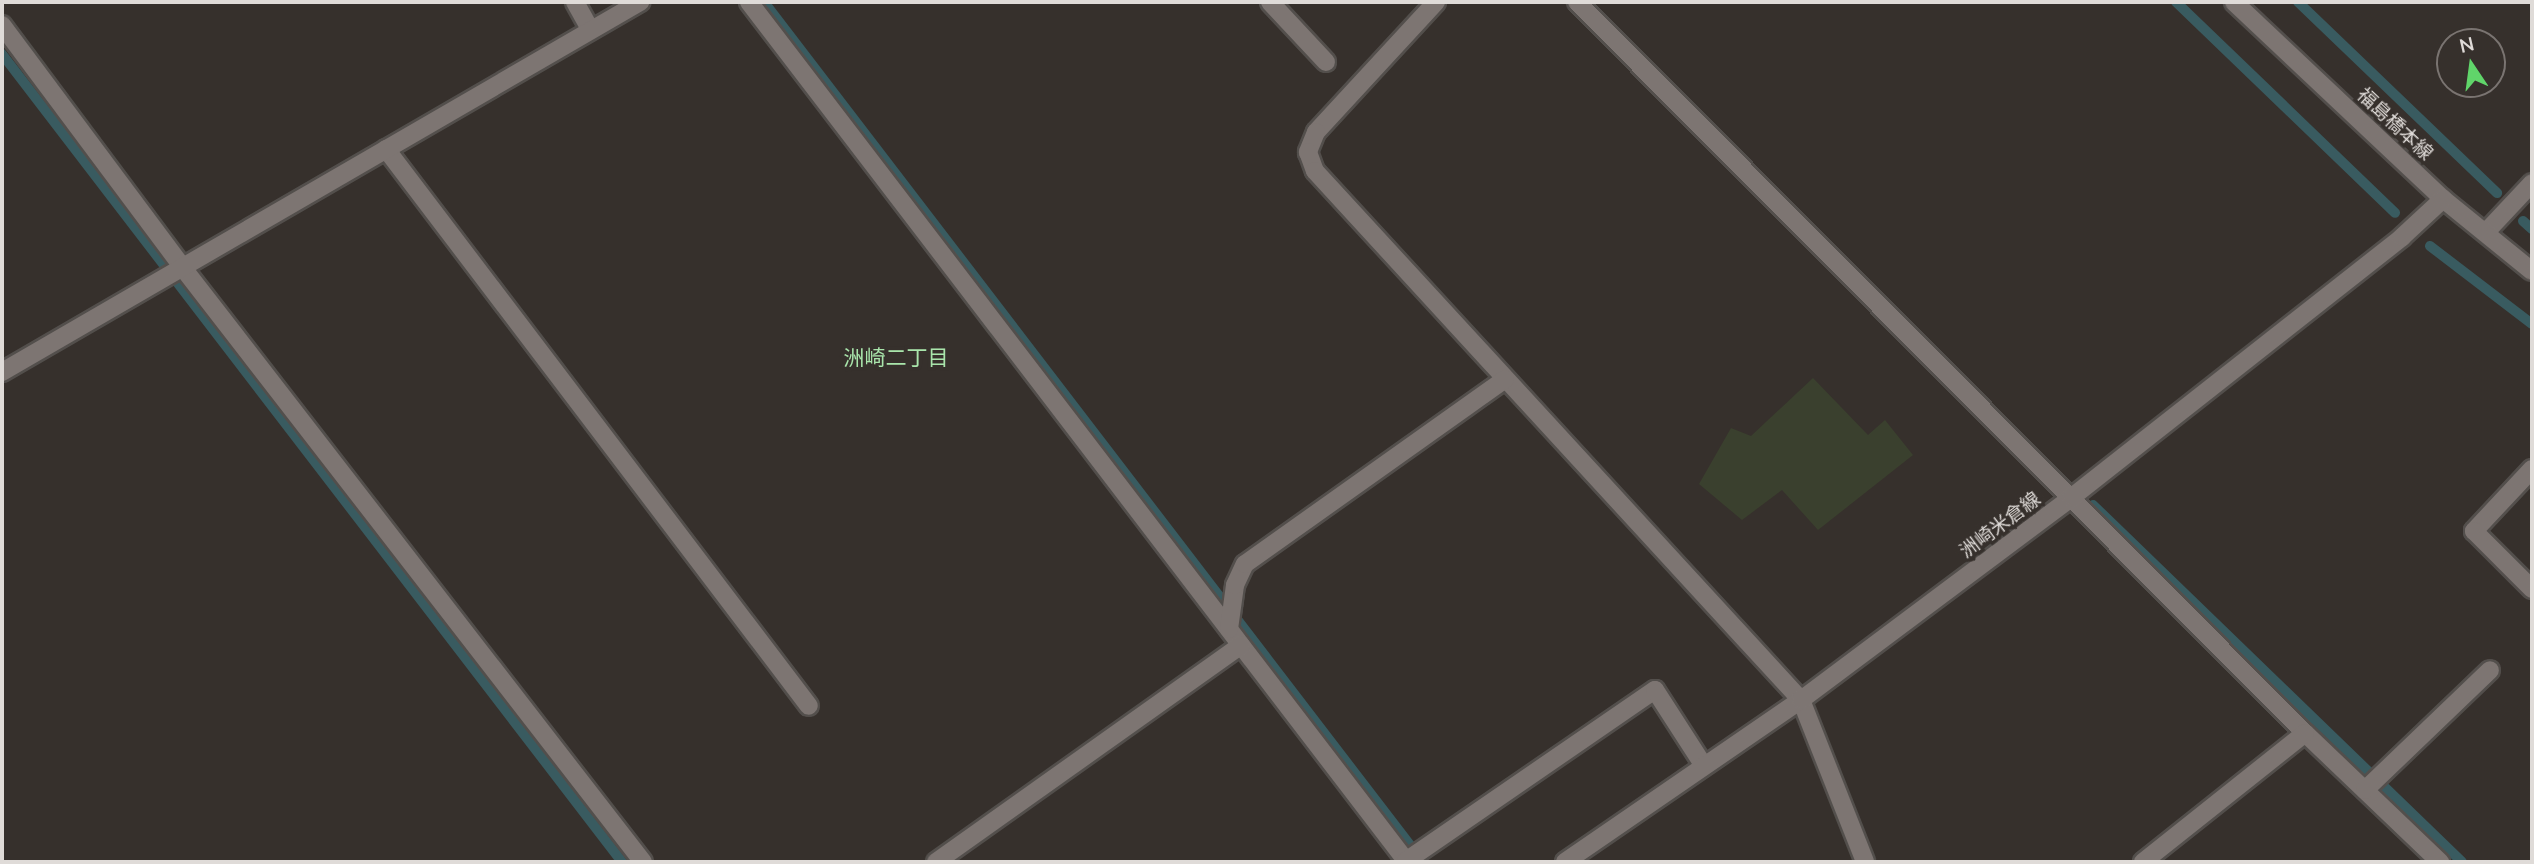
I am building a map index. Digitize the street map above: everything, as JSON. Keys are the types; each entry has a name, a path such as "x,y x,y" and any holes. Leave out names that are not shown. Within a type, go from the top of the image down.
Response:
{"street":[{"path":"575,2 590,29"},
{"path":"2,372 640,2"},
{"path":"749,2 1231,617 1241,645 1411,858 1656,690 1704,766"},
{"path":"1270,2 1326,62"},
{"path":"1436,2 1316,132 1308,152 1315,171 1801,700 1865,862"},
{"path":"1577,2 2305,733 2372,783 2440,862"},
{"name":"福島橋本線","path":"2234,2 2443,199 2532,271"},
{"path":"2,25 174,274 643,862"},
{"path":"386,149 809,706"},
{"path":"2486,232 2532,183"},
{"name":"洲崎米倉線","path":"1565,862 1801,700 2072,497 2402,237 2443,199"},
{"path":"1231,617 1245,564 1505,379"},
{"path":"2532,469 2474,531 2532,589"},
{"path":"936,862 1241,645"},
{"path":"2372,783 2490,670"},
{"path":"2143,862 2305,733"}],"green space":[{"path":"1813,378 1868,435 1885,420 1913,455 1818,530 1782,490 1742,520 1699,484 1731,428 1751,436"}],"waterway":[{"path":"764,2 1423,862"},
{"path":"2176,2 2395,213"},
{"path":"2298,2 2497,193"},
{"path":"2,54 622,862"},
{"path":"2523,221 2532,229"},
{"path":"2430,246 2532,324"},
{"path":"2093,505 2462,862"}],"district":[{"name":"洲崎二丁目","path":"896,357"}]}
